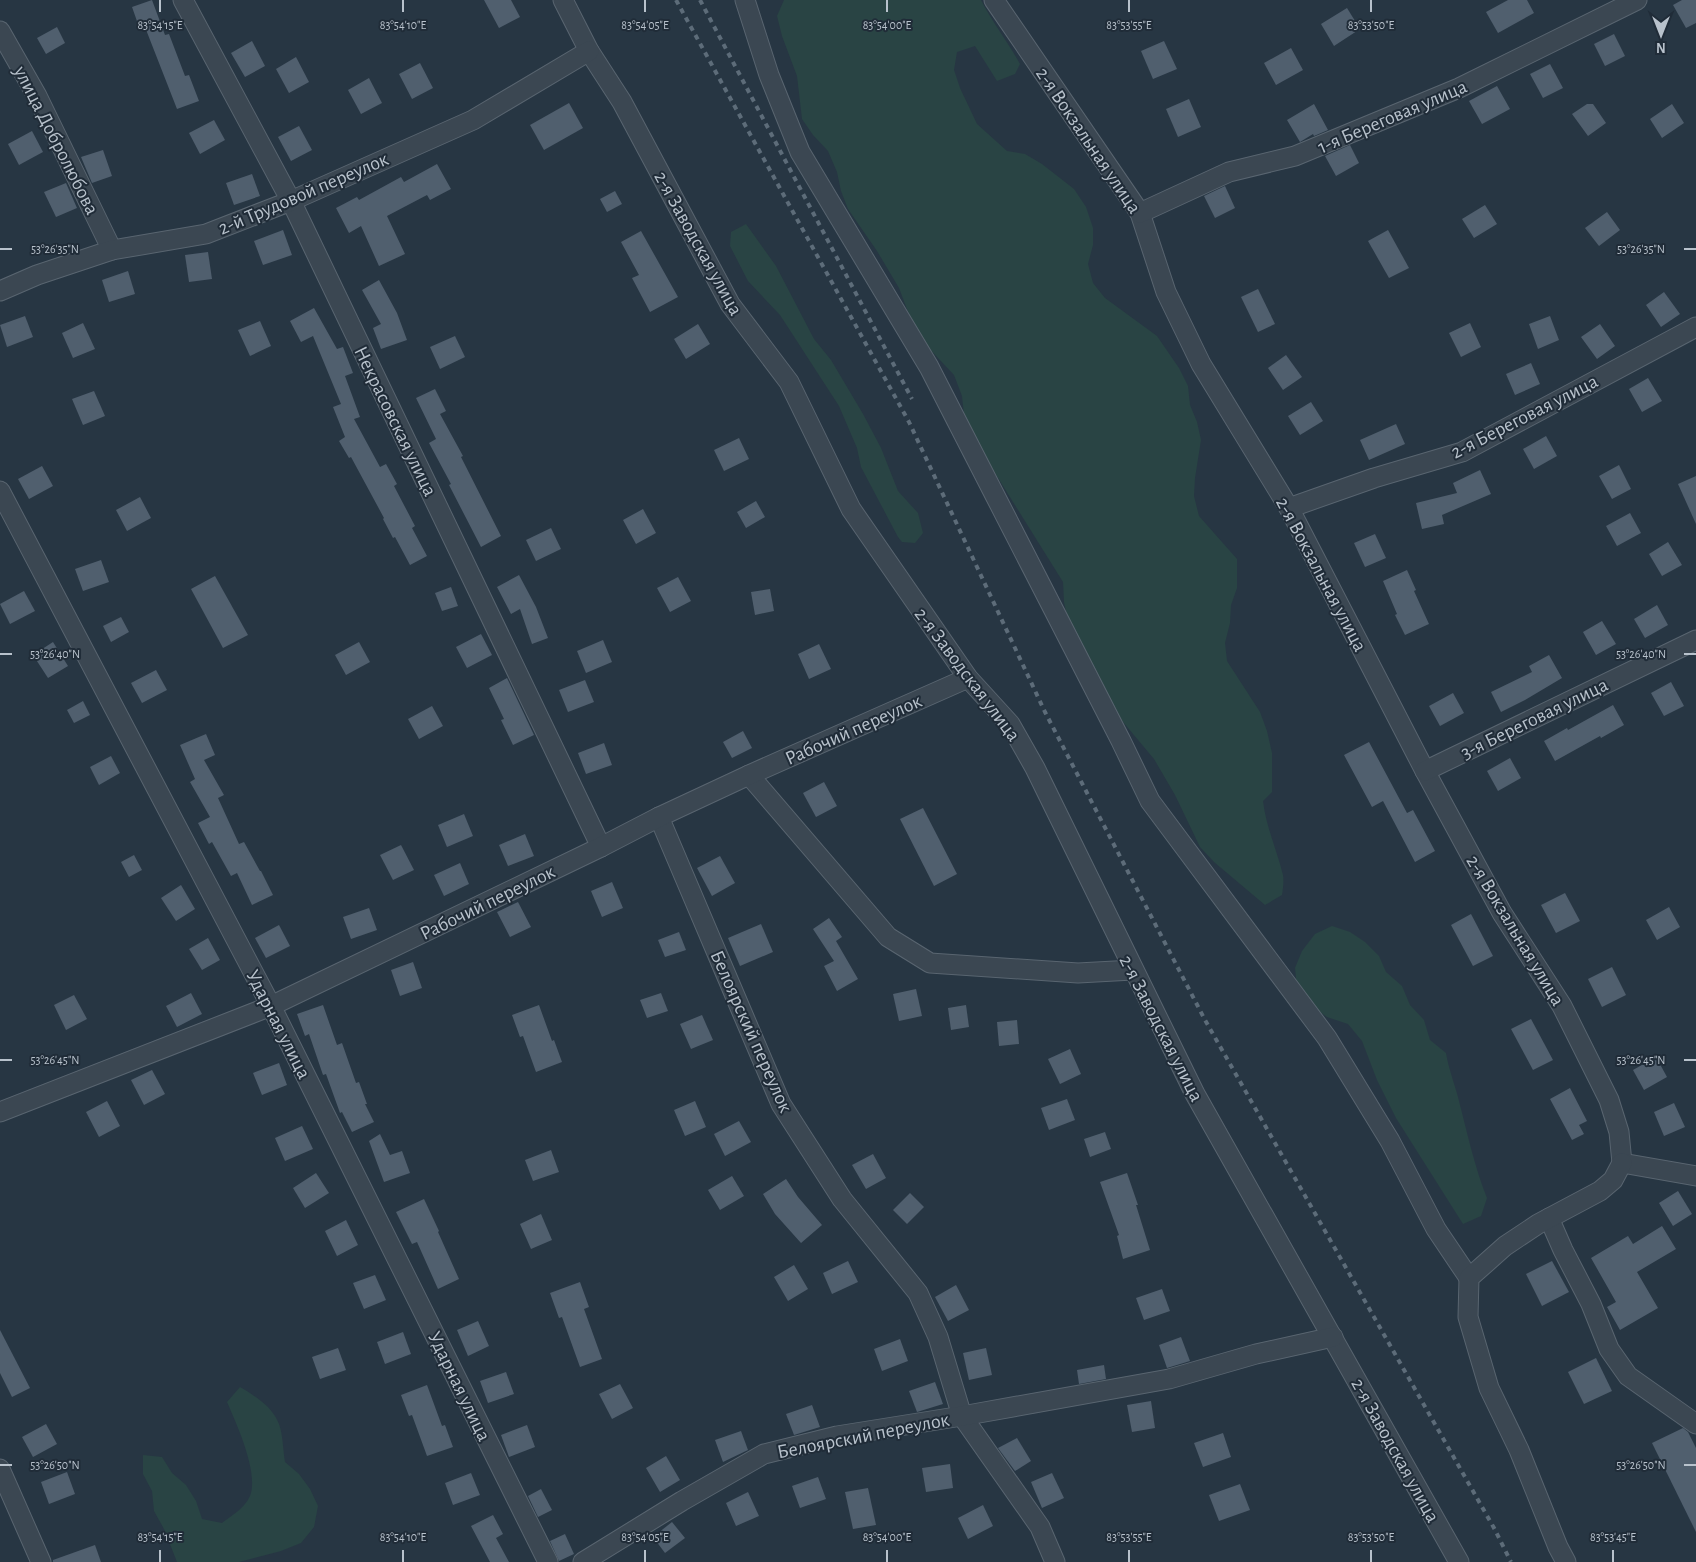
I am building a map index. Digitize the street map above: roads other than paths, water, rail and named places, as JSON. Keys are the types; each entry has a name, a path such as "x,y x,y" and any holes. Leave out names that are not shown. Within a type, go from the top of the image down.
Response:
{"street":[{"name":"Некрасовская улица","path":"183,0 291,201 601,847"},
{"name":"2-я Заводская улица","path":"563,0 589,51 622,102 730,304 789,382 851,508 968,678 1010,724 1035,768 1195,1094 1459,1562"},
{"path":"745,0 769,75 800,152 929,367 1150,801 1327,1038 1390,1142 1436,1229 1469,1278 1468,1317 1489,1388 1519,1450 1558,1547 1566,1562"},
{"name":"2-я Вокзальная улица","path":"994,0 1140,213 1166,292 1197,356 1289,508 1425,771 1502,914 1562,1006 1609,1100 1619,1132 1622,1163"},
{"name":"1-я Береговая улица","path":"1140,213 1229,172 1295,156 1458,88 1637,0"},
{"name":"улица Добролюбова","path":"0,31 37,96 112,250"},
{"name":"2-й Трудовой переулок","path":"0,291 37,275 112,250 206,234 291,201 473,120 589,51"},
{"name":"2-я Береговая улица","path":"1289,508 1374,478 1462,452 1696,327"},
{"name":"Ударная улица","path":"0,491 271,1006 548,1562"},
{"name":"3-я Береговая улица","path":"1425,771 1696,640"},
{"name":"Рабочий переулок","path":"0,1112 271,1006 601,847 658,817 968,678"},
{"path":"750,775 888,937 930,962 1078,973 1133,970"},
{"name":"Белоярский переулок","path":"658,817 781,1104 842,1199 918,1293 938,1336 962,1416 1040,1528 1055,1562"},
{"path":"1469,1278 1505,1246 1549,1218 1600,1191 1613,1180 1622,1163 1696,1176"},
{"path":"1549,1218 1591,1304 1609,1349 1628,1376 1696,1424"},
{"path":"962,1416 1168,1379 1256,1354 1333,1337"},
{"name":"Белоярский переулок","path":"583,1562 682,1501 764,1454 837,1436 962,1416"},
{"path":"2,1475 41,1562"}],"railway":[{"path":"676,0 909,422 1045,712 1205,1020 1494,1528 1511,1562"},
{"path":"700,0 912,399"}]}
